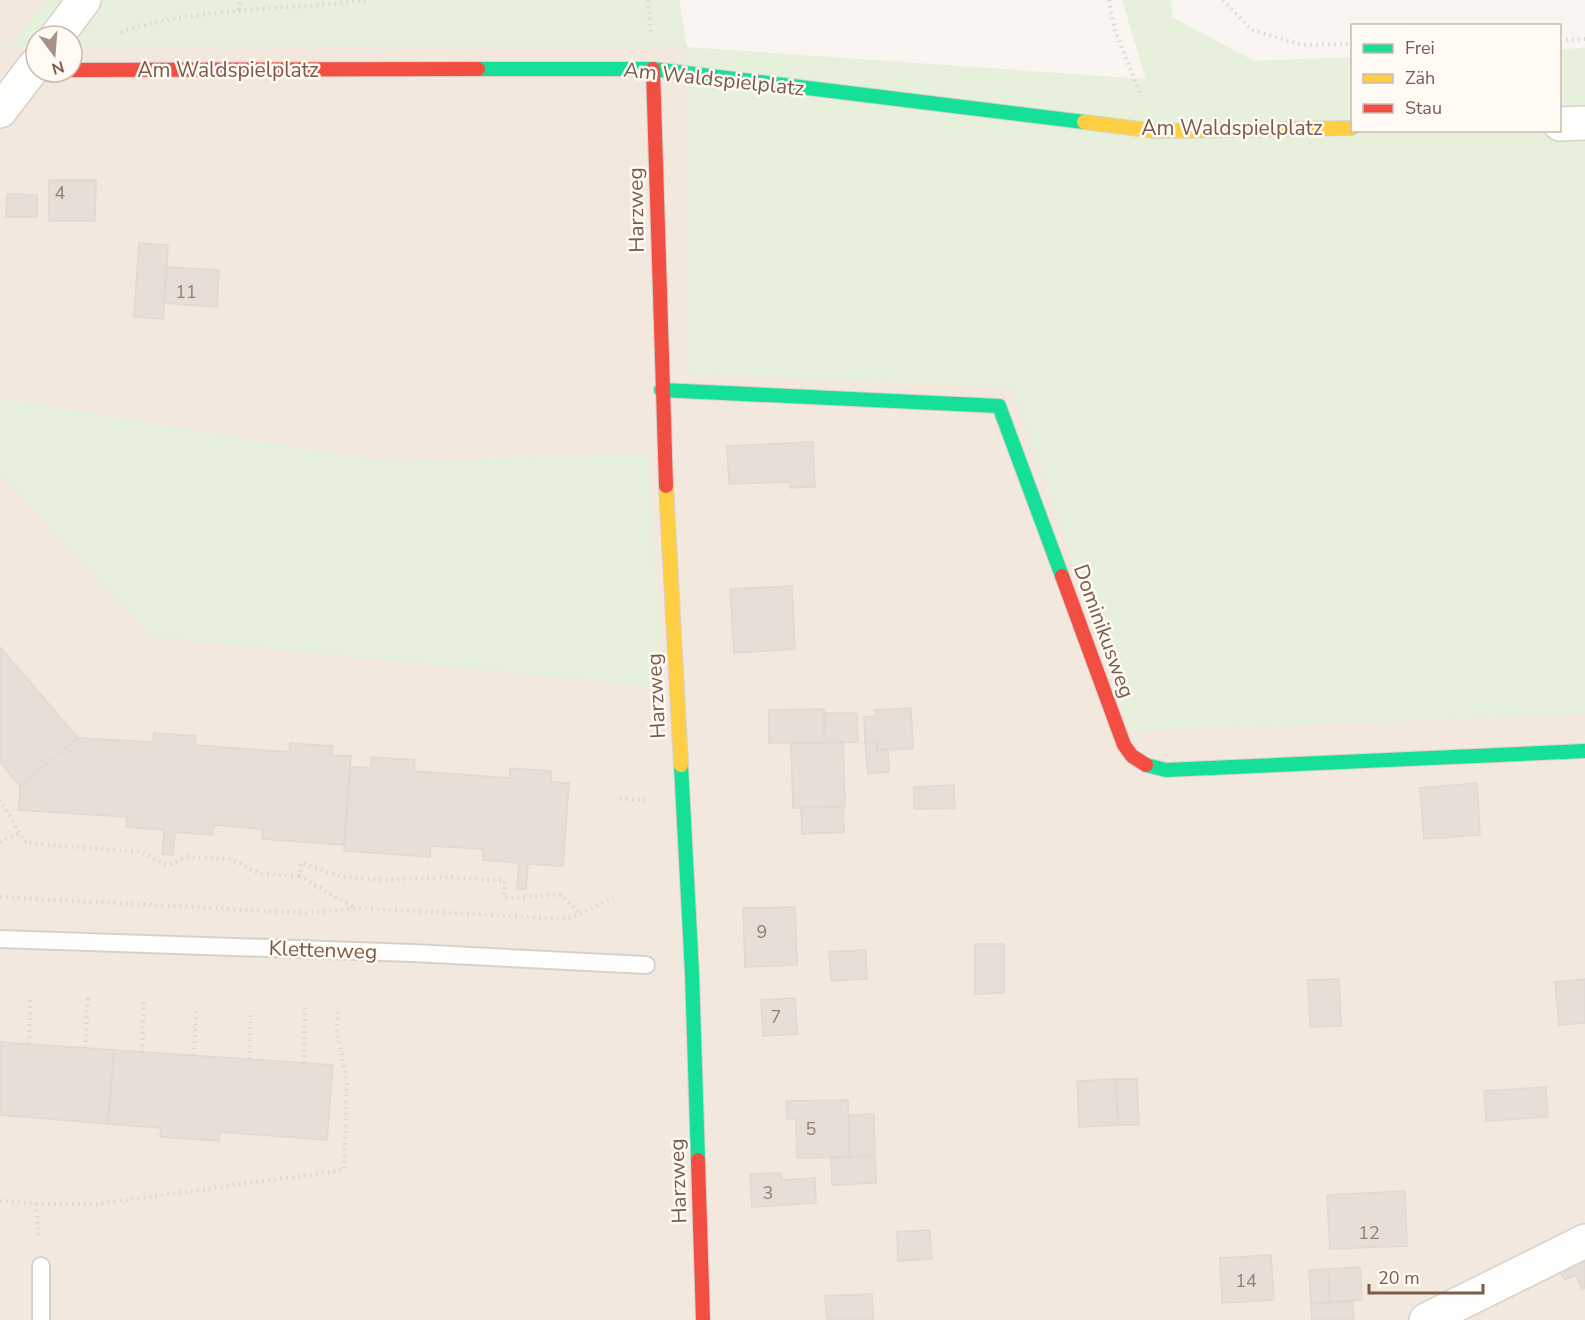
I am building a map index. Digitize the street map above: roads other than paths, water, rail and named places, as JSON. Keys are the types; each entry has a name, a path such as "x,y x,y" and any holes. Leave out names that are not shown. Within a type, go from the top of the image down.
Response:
{"street":[{"path":"66,24 84,0"},
{"name":"Am Waldspielplatz","path":"84,70 653,69 1156,131 1351,128"},
{"name":"Harzweg","path":"653,69 661,390 692,973 704,1320"},
{"path":"0,111 24,82"},
{"path":"1561,124 1585,123"},
{"name":"Dominikusweg","path":"661,390 999,406 1124,745 1132,758 1144,767 1166,770 1585,751"},
{"path":"1426,1320 1585,1241"}],"lane":[{"name":"Klettenweg","path":"0,939 413,953 646,965"},
{"path":"40,1320 41,1266"}]}
